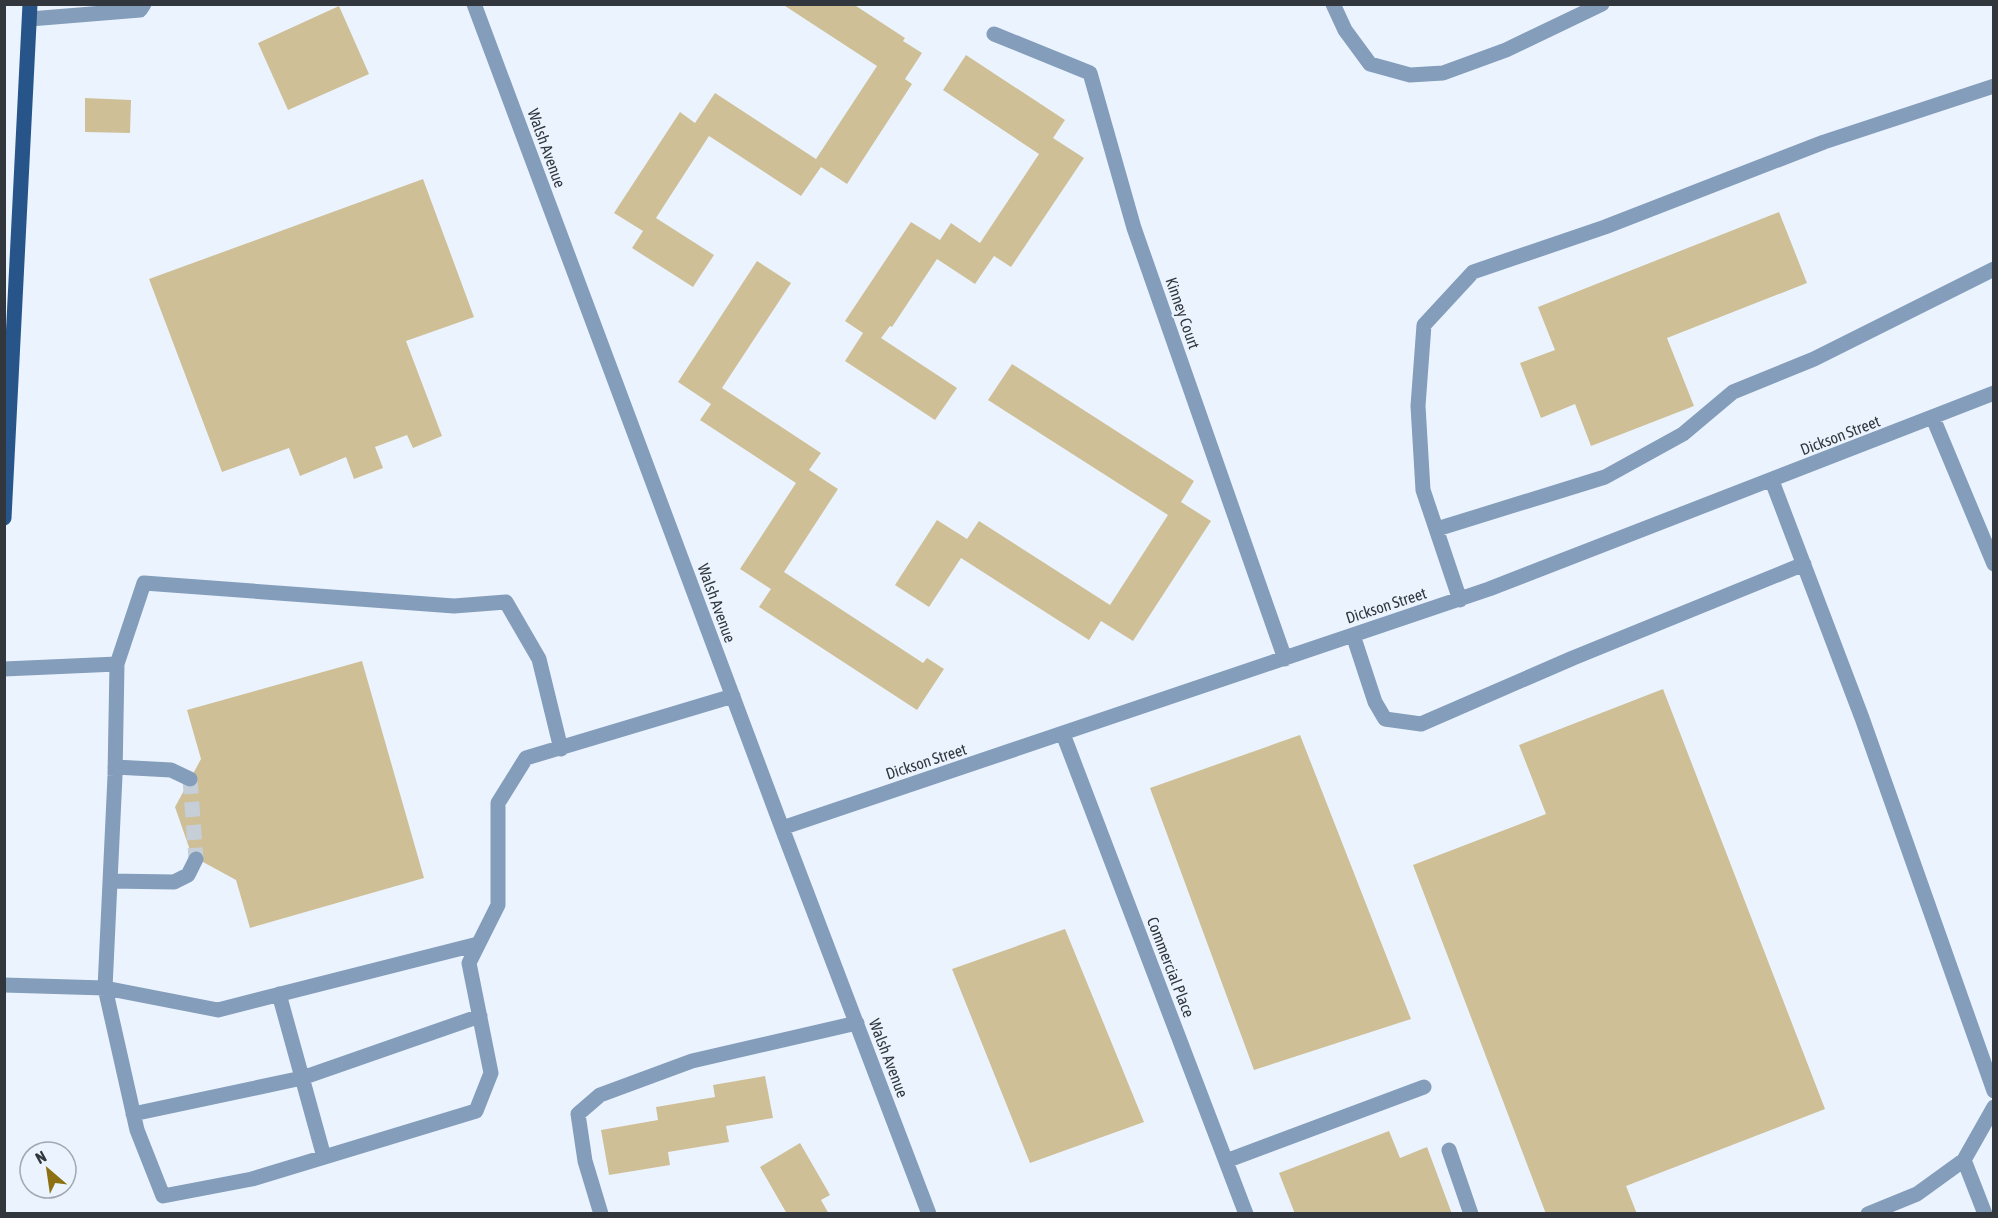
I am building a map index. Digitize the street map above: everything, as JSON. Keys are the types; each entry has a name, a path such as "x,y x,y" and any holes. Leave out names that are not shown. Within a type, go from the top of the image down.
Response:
{"main road":[{"path":"4,518 30,12"}],"street":[{"path":"30,12 140,10 144,4"},
{"name":"Walsh Avenue","path":"474,4 929,1214"},
{"path":"1333,4 1345,30 1370,64 1410,75 1443,73 1506,50 1602,4"},
{"name":"Kinney Court","path":"994,34 1090,73 1134,228 1285,659"},
{"path":"1460,600 1424,490 1418,406 1424,325 1473,272 1605,227 1824,142 1994,86"},
{"path":"1437,529 1605,477 1683,434 1733,392 1814,358 1994,269"},
{"name":"Dickson Street","path":"782,828 1460,600 1772,481 1994,393"},
{"path":"1933,418 1994,564"},
{"path":"1772,481 1866,729 1994,1091"},
{"path":"1353,635 1376,702 1385,719 1421,724 1573,658 1804,564"},
{"path":"561,749 539,659 506,602 454,606 144,583 117,664 115,767 105,988 137,1130 163,1196 252,1179 476,1110 492,1073 469,963 498,905 498,802 526,758 561,749 733,696"},
{"path":"4,669 117,664"},
{"name":"Commercial Place","path":"1063,734 1246,1214"},
{"path":"115,767 171,770 190,779"},
{"path":"110,881 174,882 188,874 196,859"},
{"path":"4,985 105,988 218,1010 478,944"},
{"path":"279,994 324,1157"},
{"path":"134,1114 302,1078 480,1016"},
{"path":"601,1214 585,1161 578,1114 600,1095 692,1061 857,1023"},
{"path":"1226,1161 1424,1087"},
{"path":"1868,1214 1917,1194 1964,1160 1994,1107"},
{"path":"1449,1150 1472,1214"},
{"path":"1964,1160 1985,1214"}],"building":[{"path":"782,4 853,4 905,38 903,41 922,53 905,79 912,84 847,184 821,167 801,196 709,136 656,218 714,255 693,287 632,248 643,231 614,213 680,112 695,123 715,93 816,159 877,66"},
{"path":"339,6 369,74 288,110 258,43"},
{"path":"966,55 1065,120 1053,138 1084,158 1011,267 994,256 975,284 937,259 892,327 890,326 881,338 957,388 935,420 845,361 863,333 845,321 911,222 940,240 951,223 980,243 1039,154 943,90"},
{"path":"85,98 131,100 130,133 85,132"},
{"path":"423,179 474,317 406,341 442,436 413,448 407,435 375,447 383,468 354,479 346,457 300,476 289,448 222,472 149,279"},
{"path":"1779,212 1807,283 1667,338 1694,406 1591,446 1575,404 1541,418 1520,363 1555,350 1538,307"},
{"path":"757,261 791,283 722,388 821,453 809,470 838,489 784,572 923,663 927,658 944,669 917,710 759,607 771,589 740,569 796,483 700,420 711,404 678,382"},
{"path":"1012,364 1194,481 1181,502 1211,521 1133,641 1101,621 1089,640 961,558 929,607 895,585 937,520 967,539 979,521 1110,605 1168,515 988,400"},
{"path":"362,661 424,878 250,928 236,880 192,856 175,807 201,759 187,710"},
{"path":"1663,689 1825,1109 1626,1186 1637,1214 1546,1214 1413,865 1546,814 1519,745"},
{"path":"1300,735 1411,1019 1254,1070 1150,788"},
{"path":"1065,929 1144,1122 1030,1163 952,969"},
{"path":"765,1076 773,1118 726,1126 729,1142 668,1152 670,1165 609,1175 601,1130 658,1120 656,1107 715,1097 713,1085"},
{"path":"1389,1131 1400,1158 1427,1147 1452,1214 1295,1214 1279,1173"},
{"path":"800,1143 830,1195 821,1200 829,1214 787,1214 760,1167"}],"tunnel":[{"path":"190,779 196,859"}]}
